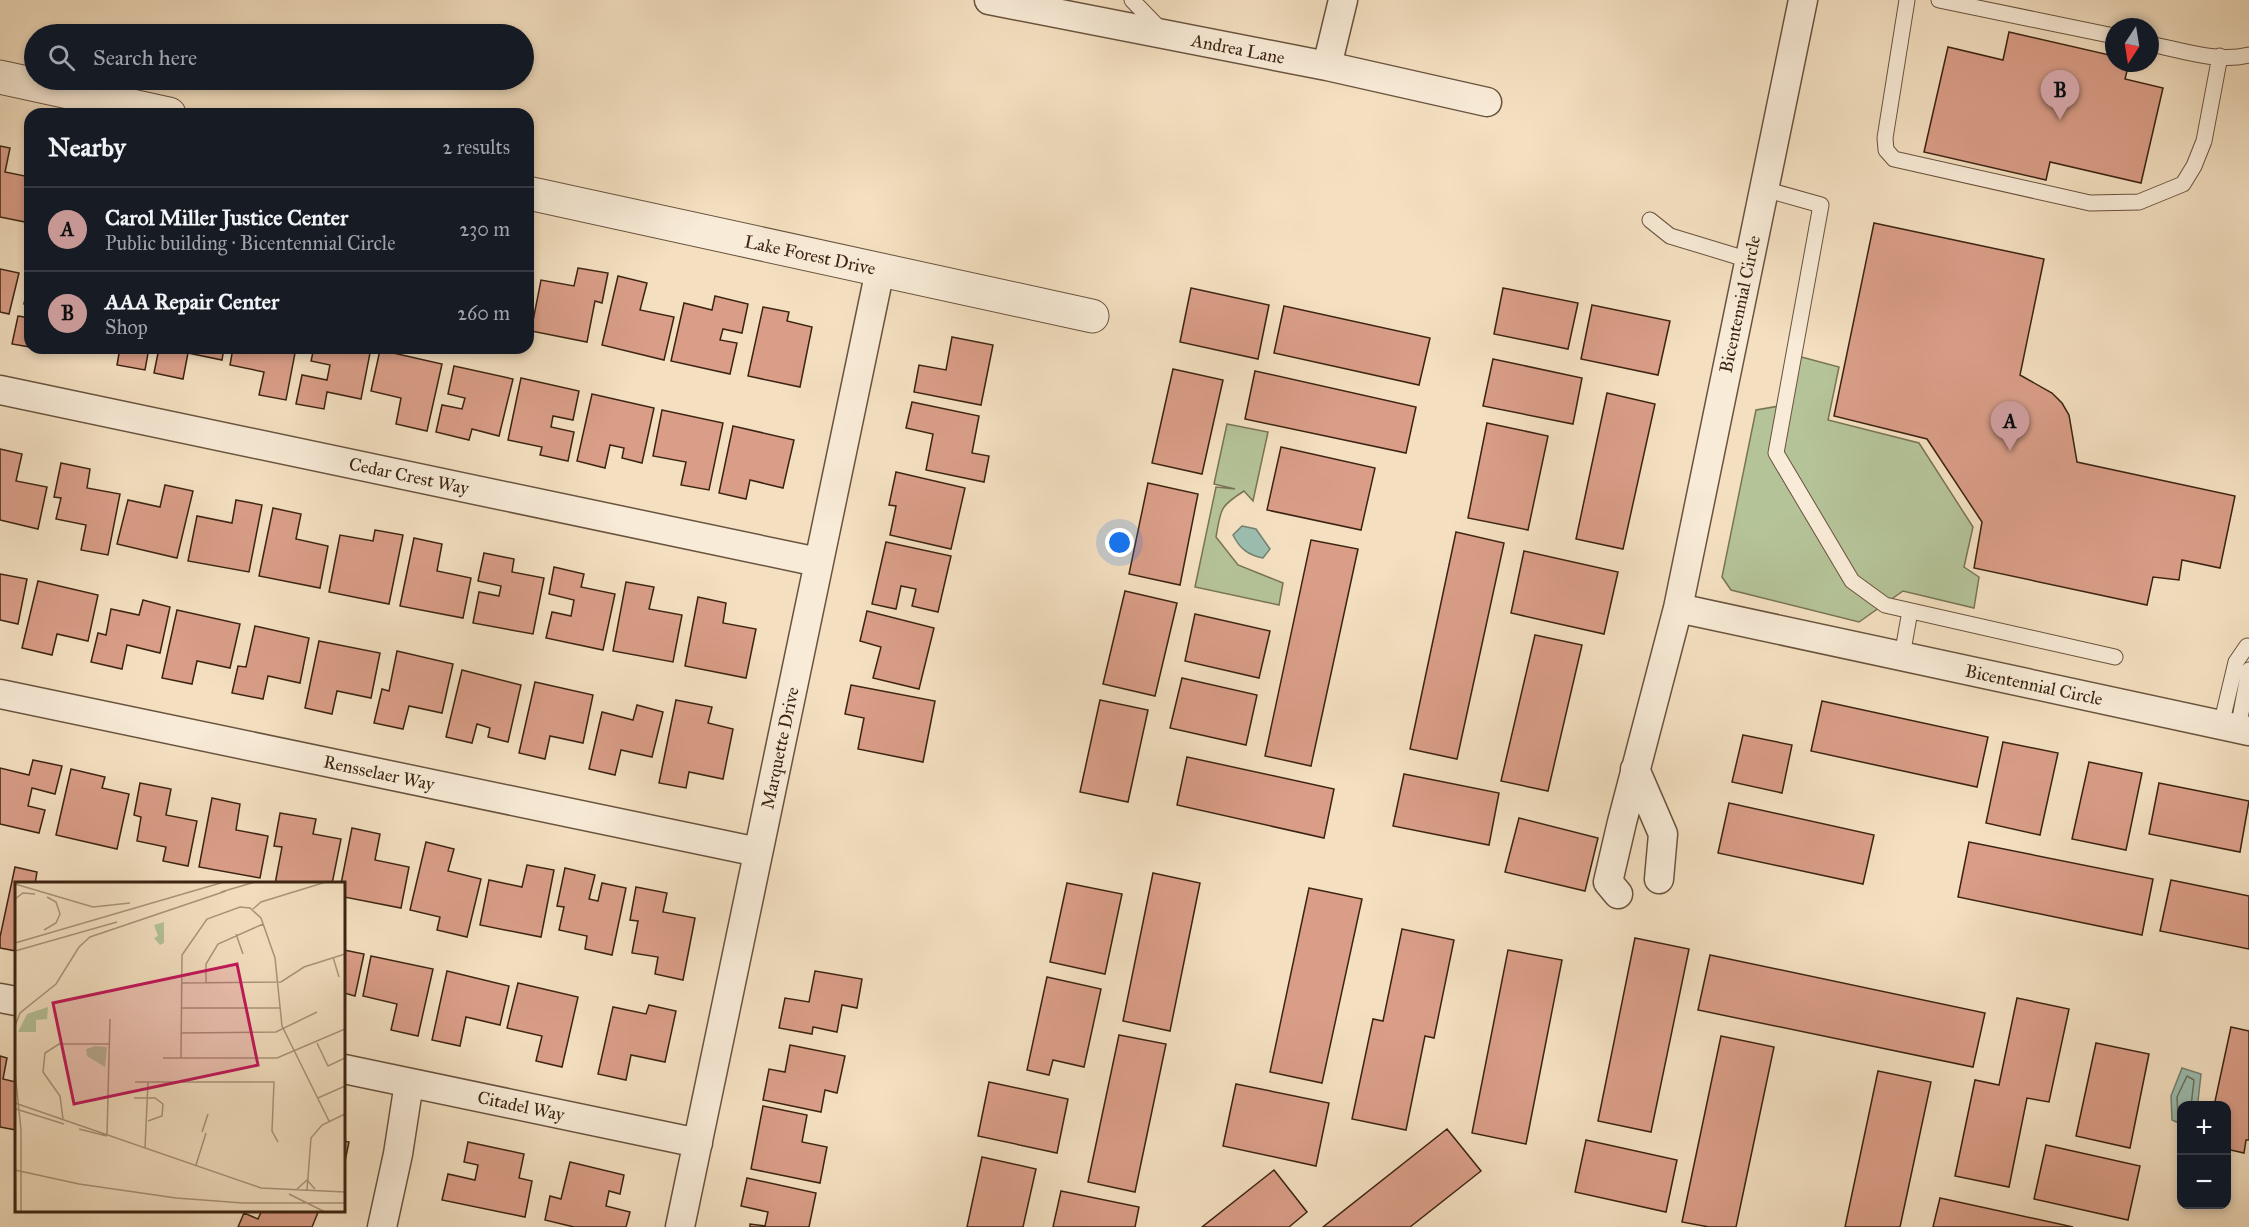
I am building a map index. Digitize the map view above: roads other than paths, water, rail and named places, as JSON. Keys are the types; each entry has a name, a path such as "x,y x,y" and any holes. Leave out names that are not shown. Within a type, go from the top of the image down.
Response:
{"street":[{"name":"Andrea Lane","path":"989,0 1328,66 1487,102"},
{"path":"1328,66 1343,0"},
{"name":"Bicentennial Circle","path":"1618,894 1608,882 1635,769 1678,608 1803,0"},
{"path":"0,77 24,82"},
{"path":"59,90 142,108"},
{"name":"Lake Forest Drive","path":"534,194 1092,316"},
{"name":"Marquette Drive","path":"680,1227 880,270"},
{"name":"Cedar Crest Way","path":"0,390 818,562"},
{"name":"Bicentennial Circle","path":"1678,608 2236,729"},
{"name":"Rensselaer Way","path":"0,694 758,852"},
{"path":"1615,852 1636,857 1659,869 1662,834 1635,769"},
{"path":"0,998 15,1001"},
{"name":"Citadel Way","path":"345,1069 698,1143"},
{"path":"382,1227 398,1154 409,1083"}],"lane":[{"path":"1132,0 1165,35"},
{"path":"1908,0 1885,138 1886,150 1894,159 2090,203 2139,202 2183,184 2194,166 2204,141 2220,56"},
{"path":"1939,0 2105,34"},
{"path":"2159,46 2204,55 2239,57 2249,55"},
{"path":"1764,189 1821,205 1776,453 1852,581 1885,605 2115,657"},
{"path":"1650,220 1671,236 1749,260"},
{"path":"1902,656 1910,611"},
{"path":"2236,729 2236,662 2247,646 2249,654"},
{"path":"2236,729 2249,670"}],"water":[{"path":"1242,526 1256,529 1270,549 1263,558 1245,551 1236,540 1233,535"},
{"path":"2182,1068 2201,1074 2198,1101 2177,1101 2177,1122 2172,1120 2171,1096"}],"place":[{"name":"AAA Repair Center","path":"2060,120"},
{"name":"Carol Miller Justice Center","path":"2010,451"}]}
